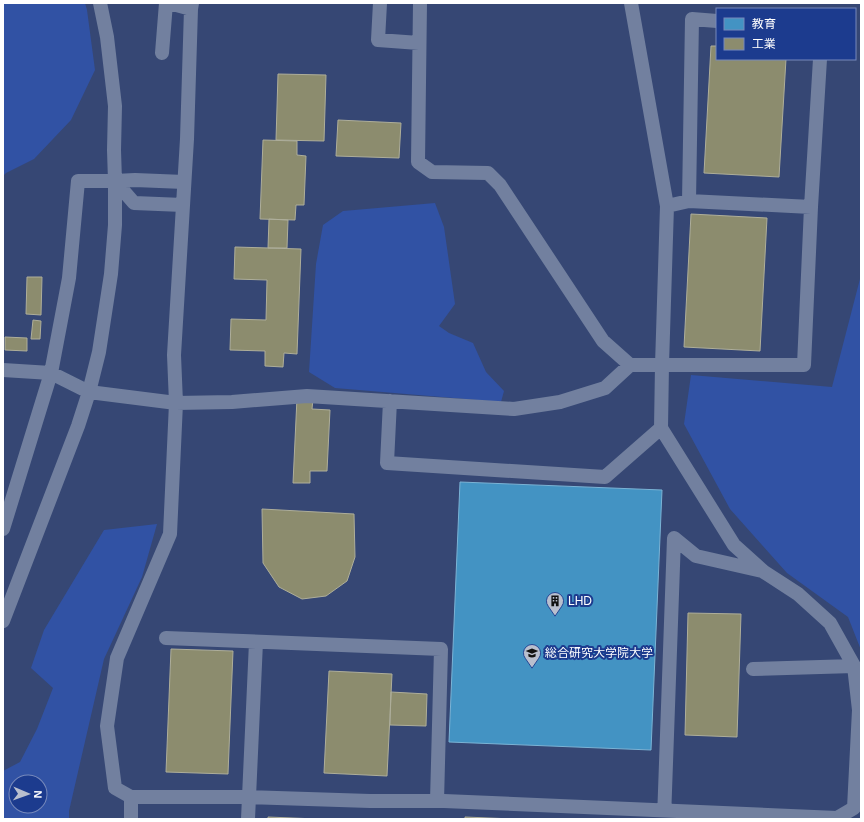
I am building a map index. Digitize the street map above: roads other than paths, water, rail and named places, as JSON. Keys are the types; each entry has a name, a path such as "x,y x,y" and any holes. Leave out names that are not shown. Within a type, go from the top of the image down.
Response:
{"street":[{"path":"3,621 78,426 89,392 99,352 115,225 115,106 107,37 100,3"},
{"path":"162,53 167,3 192,6 187,139 174,355 176,403 170,534 117,658 107,726 115,788 130,797 250,797 370,801 438,801 664,815 836,818 854,808 858,780 859,710 854,666 830,622 798,594 764,572 734,545 661,428 667,206 631,3"},
{"path":"380,3 378,40 419,43"},
{"path":"420,3 418,162 432,172 488,173 500,185 603,342 630,365 804,365 811,207 820,60"},
{"path":"689,201 692,19 716,21"},
{"path":"3,529 51,373 69,278 78,181 135,180 184,182"},
{"path":"115,181 134,203 183,205"},
{"path":"667,206 689,201 811,207"},
{"path":"3,370 51,373 89,392 176,403 232,402 307,396 514,409 560,402 606,388 630,365"},
{"path":"390,401 387,464 605,477 661,428"},
{"path":"664,815 674,538 696,556 764,572"},
{"path":"166,638 441,649 438,801"},
{"path":"248,819 256,642"},
{"path":"753,669 854,666"},
{"path":"130,797 131,819"}],"place":[{"name":"LHD","path":"555,616"},
{"name":"総合研究大学院大学","path":"532,668"}]}
